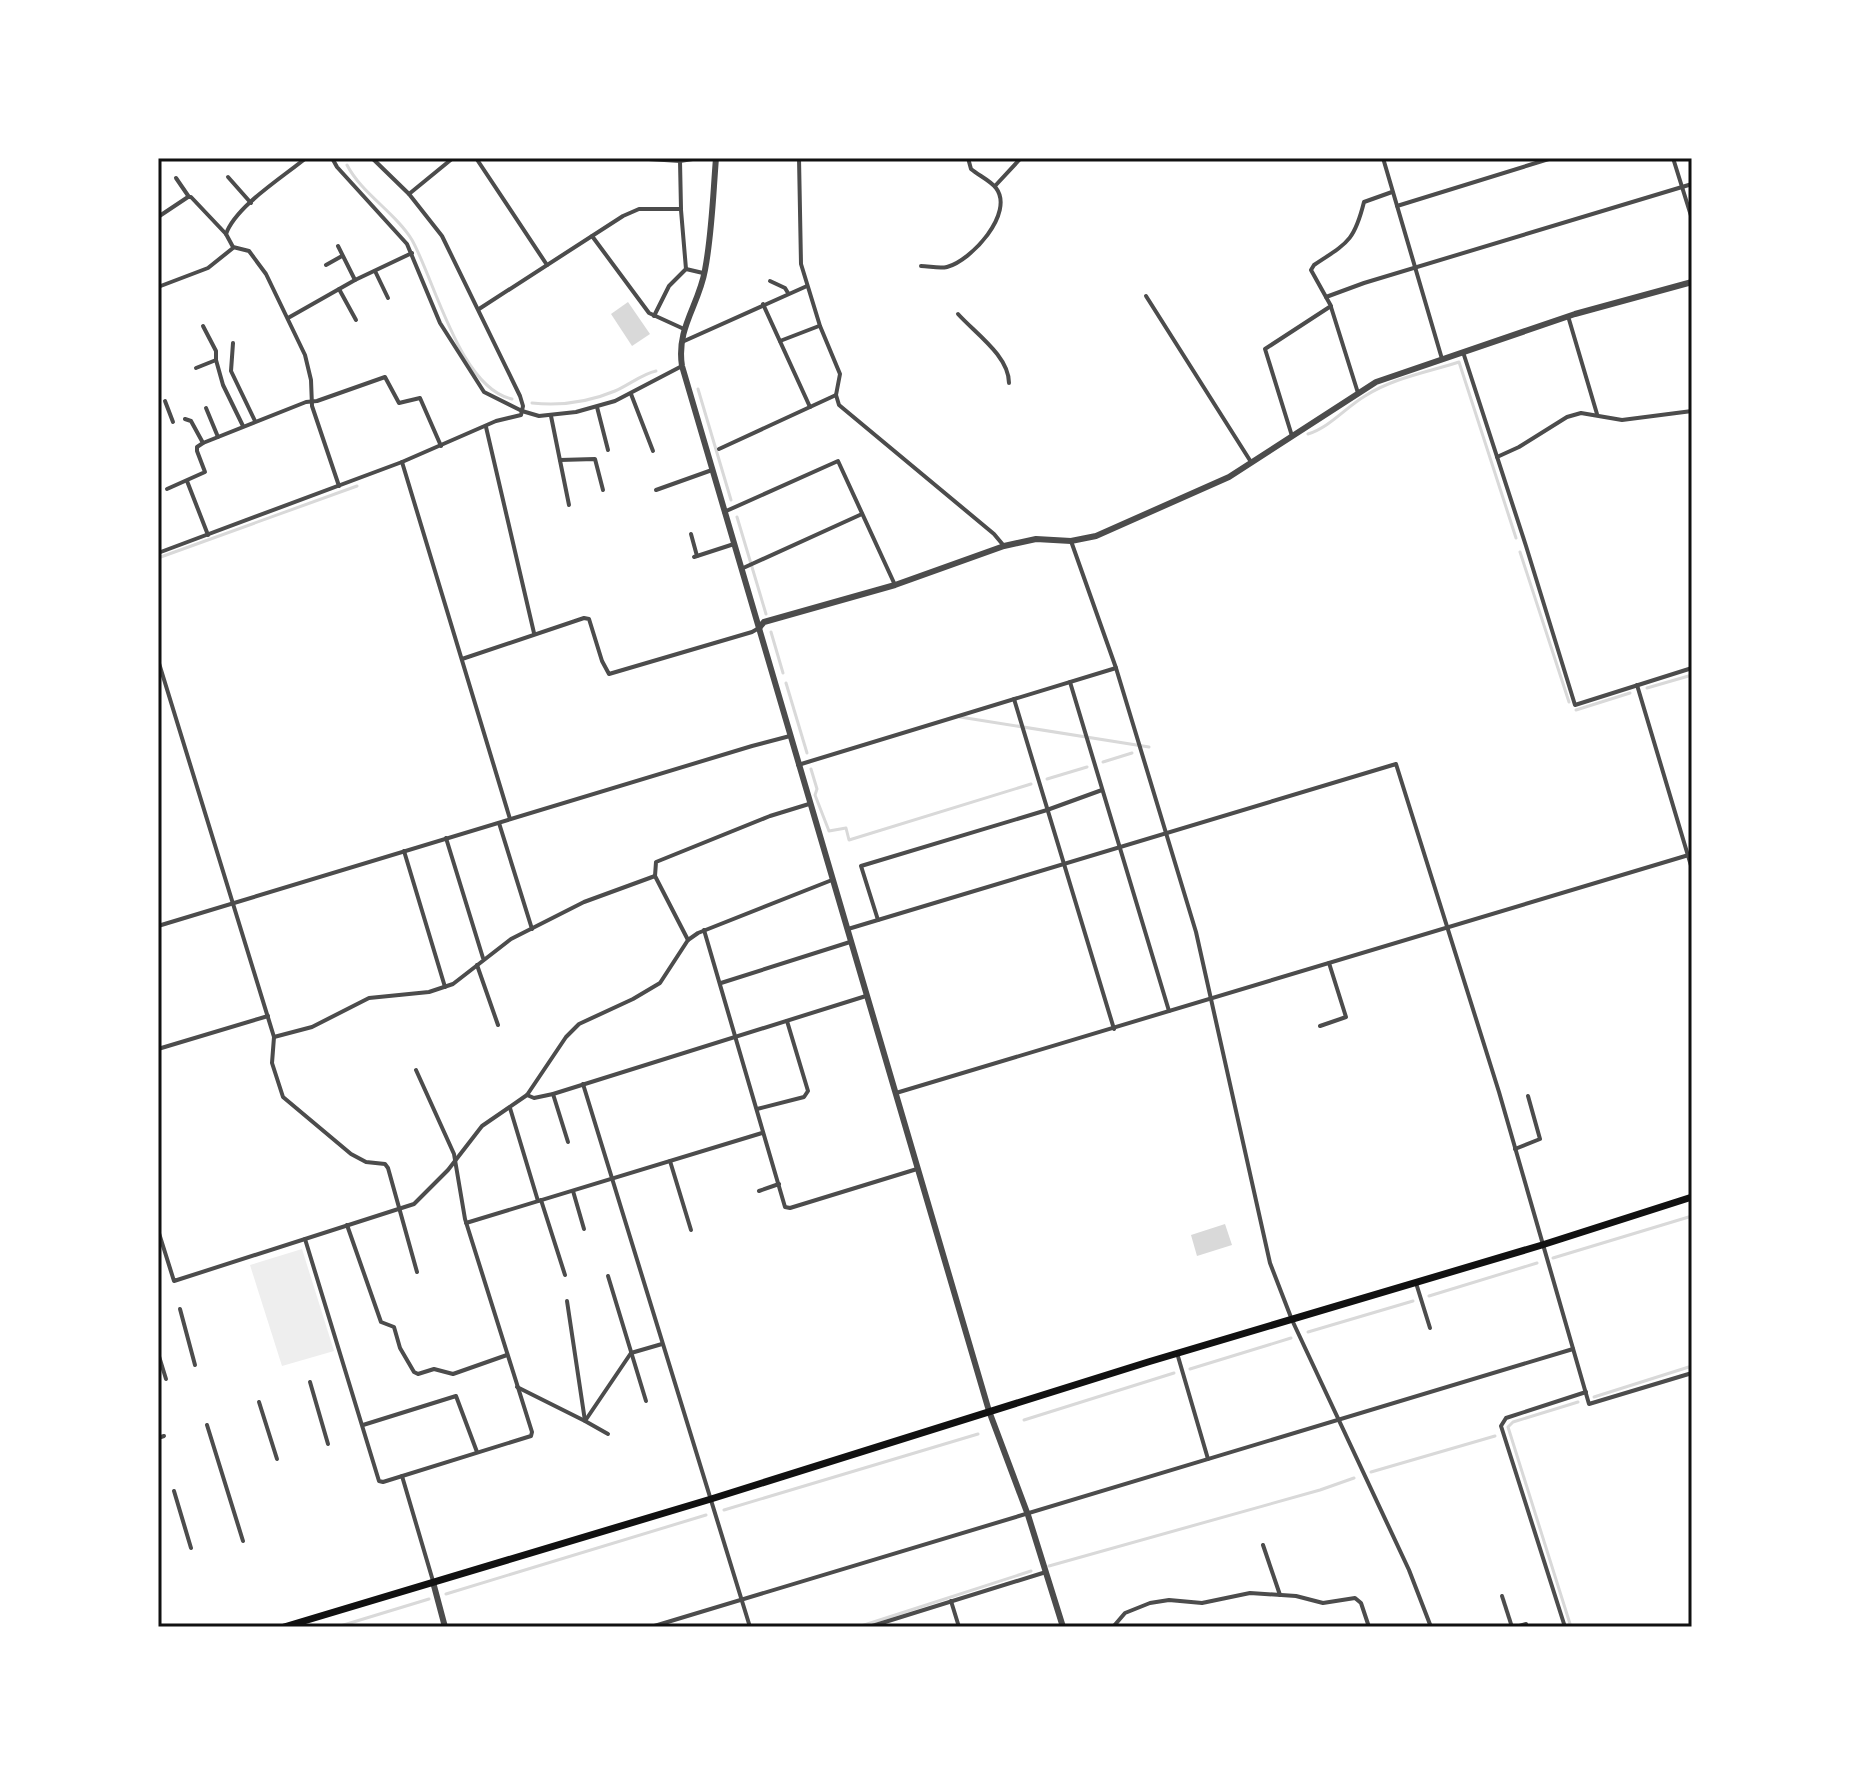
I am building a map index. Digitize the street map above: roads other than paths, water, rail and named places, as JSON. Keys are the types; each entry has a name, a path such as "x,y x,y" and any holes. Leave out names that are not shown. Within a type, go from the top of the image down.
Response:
{"main road":[{"path":"284,1627 1692,1197"}],"street":[{"path":"226,234 233,221 251,203 306,158"},
{"path":"332,158 399,232 412,253 440,323 484,392 522,411 551,416 597,407 631,394 682,366"},
{"path":"158,553 402,462 496,421 516,418 522,411 520,396 442,236 409,194 372,158"},
{"path":"409,194 453,158"},
{"path":"476,158 547,265"},
{"path":"633,158 680,161 699,158"},
{"path":"716,158 705,273 684,329 682,366 713,452 712,470 724,512 989,1411 1028,1515 1063,1627"},
{"path":"799,158 801,264 820,326 840,374 836,395 842,409 994,534 1004,546"},
{"path":"921,266 946,267 964,259 982,244 991,229 999,208 999,198 995,186 971,169 968,158"},
{"path":"995,186 1021,158"},
{"path":"1383,158 1442,359"},
{"path":"1397,206 1552,158"},
{"path":"1673,158 1692,219"},
{"path":"654,316 669,286 686,269 680,161"},
{"path":"228,177 251,203"},
{"path":"176,178 189,197 226,234 233,247 249,251 266,274 309,367 311,401 339,486"},
{"path":"1326,297 1692,184"},
{"path":"1358,393 1331,306 1311,270 1350,240 1357,231 1364,202 1392,192"},
{"path":"158,217 189,197"},
{"path":"479,309 623,216 639,209 681,209"},
{"path":"592,236 654,316 684,329"},
{"path":"338,246 355,280"},
{"path":"158,287 208,268 233,247"},
{"path":"288,318 355,280 412,253"},
{"path":"326,265 342,256"},
{"path":"686,269 705,273"},
{"path":"375,271 388,298"},
{"path":"770,281 788,293"},
{"path":"462,659 584,618 589,619 609,674 674,657 759,628 764,622 895,585 1004,546 1036,539 1071,541 1096,536 1229,477 1376,382 1568,316 1692,282"},
{"path":"682,342 808,286"},
{"path":"339,289 356,320"},
{"path":"1146,296 1251,462"},
{"path":"763,304 810,407"},
{"path":"1292,436 1265,349 1331,306"},
{"path":"958,314 999,357 1009,371 1009,383"},
{"path":"1568,316 1594,410 1599,416"},
{"path":"203,326 216,351 223,385 243,426"},
{"path":"780,341 820,326"},
{"path":"233,343 231,371 255,421"},
{"path":"1463,352 1575,705 1692,668"},
{"path":"196,368 216,360"},
{"path":"167,489 205,472 197,451 203,443 255,421 385,377 399,403 420,398 441,446"},
{"path":"631,394 653,451"},
{"path":"713,452 836,395"},
{"path":"165,401 173,422"},
{"path":"597,407 608,450"},
{"path":"206,408 218,437"},
{"path":"1497,457 1567,417 1581,413 1622,420 1692,411"},
{"path":"551,416 569,505"},
{"path":"185,419 191,421 203,443"},
{"path":"486,427 534,633"},
{"path":"560,460 595,459 603,490"},
{"path":"724,512 838,461 895,585"},
{"path":"402,462 510,819"},
{"path":"656,490 712,470"},
{"path":"187,481 208,535"},
{"path":"743,568 862,514"},
{"path":"691,534 696,556 734,544"},
{"path":"1071,541 1116,668 1196,932 1270,1263 1292,1320 1409,1570 1431,1627"},
{"path":"158,660 268,1016 274,1037 272,1063 283,1097 351,1154 366,1162 385,1164 417,1272"},
{"path":"798,765 1116,668"},
{"path":"1070,682 1169,1011"},
{"path":"1637,685 1692,869"},
{"path":"1014,699 1114,1029"},
{"path":"158,926 790,736"},
{"path":"846,930 1396,764 1515,1149 1589,1404 1692,1373"},
{"path":"878,920 861,866 1047,810 1102,790"},
{"path":"688,940 655,876 656,862 770,816 809,804"},
{"path":"499,823 532,929"},
{"path":"446,838 484,959"},
{"path":"404,851 445,987"},
{"path":"896,1093 1690,855"},
{"path":"274,1037 312,1027 369,998 429,992 445,987 500,946 532,929 584,902 655,876"},
{"path":"158,1230 174,1281 419,1200 482,1126 527,1095 566,1037 579,1024 660,983 688,940 704,930 832,880"},
{"path":"704,930 785,1207 919,1168"},
{"path":"721,983 850,942"},
{"path":"1320,1026 1346,1017 1329,963"},
{"path":"477,965 498,1025"},
{"path":"527,1095 534,1098 553,1094 866,996"},
{"path":"158,1049 268,1016"},
{"path":"757,1109 804,1097 808,1091 787,1021"},
{"path":"305,1239 379,1481 531,1436 466,1223 455,1160 416,1070"},
{"path":"583,1084 750,1627"},
{"path":"553,1094 568,1142"},
{"path":"1515,1149 1537,1142 1540,1137 1528,1096"},
{"path":"510,1108 565,1275"},
{"path":"466,1223 764,1133"},
{"path":"670,1161 691,1230"},
{"path":"759,1191 779,1184"},
{"path":"573,1191 584,1229"},
{"path":"347,1225 381,1322 394,1327 400,1348 414,1372 418,1374 434,1369 453,1374 507,1355"},
{"path":"608,1276 646,1401"},
{"path":"1416,1283 1430,1328"},
{"path":"567,1301 585,1421"},
{"path":"180,1309 195,1365"},
{"path":"585,1421 631,1353 662,1344"},
{"path":"651,1627 1573,1349"},
{"path":"158,1353 166,1379"},
{"path":"1177,1353 1208,1459"},
{"path":"310,1382 328,1444"},
{"path":"517,1387 608,1434"},
{"path":"1565,1627 1501,1426 1503,1420 1509,1417 1586,1392"},
{"path":"363,1425 456,1396 477,1452"},
{"path":"259,1402 277,1459"},
{"path":"207,1425 243,1541"},
{"path":"158,1438 164,1436"},
{"path":"402,1476 445,1627"},
{"path":"174,1491 191,1548"},
{"path":"1263,1545 1280,1595"},
{"path":"869,1627 1046,1572"},
{"path":"1113,1627 1125,1613 1150,1603 1174,1599 1202,1603 1250,1593 1323,1603 1355,1598 1361,1603 1369,1627"},
{"path":"1502,1596 1514,1627 1526,1624"},
{"path":"951,1601 959,1627"}],"waterway":[{"path":"347,165 361,185 412,240 451,331 478,375 494,391 512,399"},
{"path":"1308,434 1376,390 1459,362 1516,538"},
{"path":"532,403 564,403 595,398 656,371"},
{"path":"698,389 731,500"},
{"path":"158,558 357,486"},
{"path":"737,517 766,614"},
{"path":"1520,552 1569,702"},
{"path":"771,632 783,673"},
{"path":"1647,688 1692,675"},
{"path":"786,683 807,753"},
{"path":"1576,710 1630,693"},
{"path":"960,717 1149,747"},
{"path":"1103,762 1132,753"},
{"path":"1047,779 1087,767"},
{"path":"811,769 817,789 815,795 829,831 846,828 849,840 1031,784"},
{"path":"1553,1258 1692,1216"},
{"path":"1429,1296 1537,1263"},
{"path":"1308,1332 1413,1301"},
{"path":"1190,1369 1291,1338"},
{"path":"1594,1397 1692,1366"},
{"path":"1024,1420 1174,1373"},
{"path":"1571,1627 1508,1427 1513,1422 1578,1402"},
{"path":"724,1510 978,1434"},
{"path":"1371,1472 1495,1436"},
{"path":"1049,1566 1354,1478"},
{"path":"446,1594 706,1515"},
{"path":"858,1627 1031,1571"},
{"path":"337,1627 429,1599"}]}
